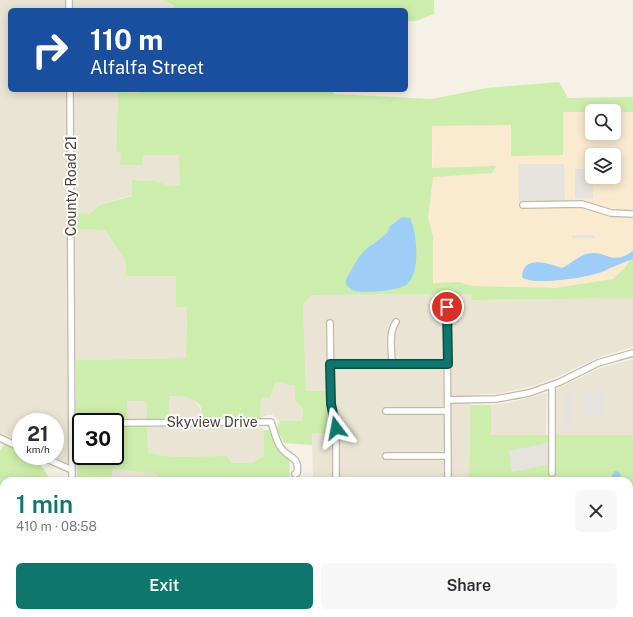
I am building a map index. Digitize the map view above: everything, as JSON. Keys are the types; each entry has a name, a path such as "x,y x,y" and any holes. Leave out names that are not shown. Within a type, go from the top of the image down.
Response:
{"street":[{"name":"County Road 21","path":"70,92 72,413"},
{"path":"524,205 579,204 592,206 611,213 633,214"},
{"path":"447,307 448,477"},
{"path":"392,364 392,332 396,322"},
{"path":"330,323 331,404 336,428 336,477"},
{"path":"448,400 501,398 522,394 552,385 598,363 633,353"},
{"path":"330,364 448,364"},
{"path":"552,385 552,473"},
{"path":"386,411 447,411"},
{"name":"Skyview Drive","path":"124,423 271,422 280,448 294,458 297,463 297,473 295,474"},
{"path":"0,438 12,444"},
{"path":"386,456 448,456"},
{"path":"61,465 72,470"},
{"name":"County Road 21","path":"72,465 72,477"}],"shaded area":[{"path":"0,0 69,0 69,8 8,8 8,92 68,92 70,460 66,464 64,463 64,413 12,413 12,443 0,438"},
{"path":"73,0 162,0 174,7 174,8 73,8"},
{"path":"73,92 118,92 116,152 143,155 180,155 180,186 170,186 156,181 132,180 132,195 100,205 90,214 74,214"},
{"path":"118,92 139,92 139,93"},
{"path":"563,112 585,112 585,140 621,140 621,112 633,112 633,293 433,294 433,236 428,218 433,177 432,126 511,125 563,155"},
{"path":"518,164 564,164 565,201 519,201"},
{"path":"575,169 585,169 585,184 593,184 593,198 575,198"},
{"path":"74,229 105,230 125,260 126,276 176,276 176,307 187,307 186,358 76,360"},
{"path":"572,235 595,235 595,238 572,238"},
{"path":"472,294 472,300 633,298 633,347 602,356 533,386 501,393 470,395 469,477 313,477 312,433 331,433 330,421 326,411 326,391 306,391 303,305 312,295"},
{"path":"633,359 633,435 554,435 554,390 598,369"},
{"path":"276,382 295,386 295,401 303,409 302,421 279,421 273,415 267,415 260,418 261,397 270,397"},
{"path":"571,390 574,390 574,425 563,429 563,395 566,395"},
{"path":"584,390 604,390 604,417 584,415"},
{"path":"547,393 546,435 490,435 491,405 513,402"},
{"path":"169,396 188,396 195,400 202,412 203,418 169,418"},
{"path":"127,401 146,401 147,419 128,419"},
{"path":"259,425 264,430 264,456 252,463 230,463 227,456 172,457 148,453 147,427"},
{"path":"552,442 552,464 512,472 509,451"},
{"path":"113,469 158,474 158,477 112,477"}],"green space":[{"path":"162,0 434,0 434,14 416,21 408,21 408,8 174,8 174,6"},
{"path":"559,82 568,98 633,97 633,112 621,112 621,104 585,104 585,112 563,112 563,155 511,156 511,125 432,126 432,168 496,166 492,173 433,177 428,218 433,236 433,283 460,282 472,286 555,288 613,279 625,268 630,260 633,259 633,298 472,300 471,294 312,295 303,305 306,391 326,391 326,411 330,421 331,433 312,433 312,445 284,443 277,430 279,421 302,421 303,409 295,401 295,386 276,382 270,397 261,398 260,418 203,418 200,405 196,401 181,396 169,396 169,418 147,419 146,401 127,401 128,419 124,419 124,413 76,413 76,360 186,358 187,307 176,307 176,276 126,276 125,260 105,230 74,229 74,214 90,214 100,205 132,196 132,180 156,181 170,186 180,185 179,155 143,155 142,165 120,165 121,153 116,152 118,92 332,92 334,94 432,99 487,88","holes":["402,217 382,290 355,291 346,279 366,249 387,233 390,226"]},
{"path":"470,405 491,405 491,435 633,435 633,477 469,477"},
{"path":"124,427 147,427 148,453 172,457 227,456 231,463 252,463 264,456 264,430 272,430 277,448 289,460 290,477 157,477 157,474 113,469 112,477 77,477 77,465 124,465"},
{"path":"4,444 6,444 12,447 12,465 40,465 48,477 0,477 0,451"}],"water":[{"path":"402,217 410,218 416,242 416,262 414,271 407,284 382,291 366,292 351,289 346,284 346,279 359,257 366,249 387,233 390,226"},
{"path":"633,251 633,259 589,276 545,281 527,280 522,277 523,270 527,265 532,263 538,262 550,264 562,268 587,254 594,253 619,258"},
{"path":"615,471 619,472 621,477 612,477"}],"route":[{"path":"336,428 336,422 331,404 330,364 448,364 447,307"}]}
